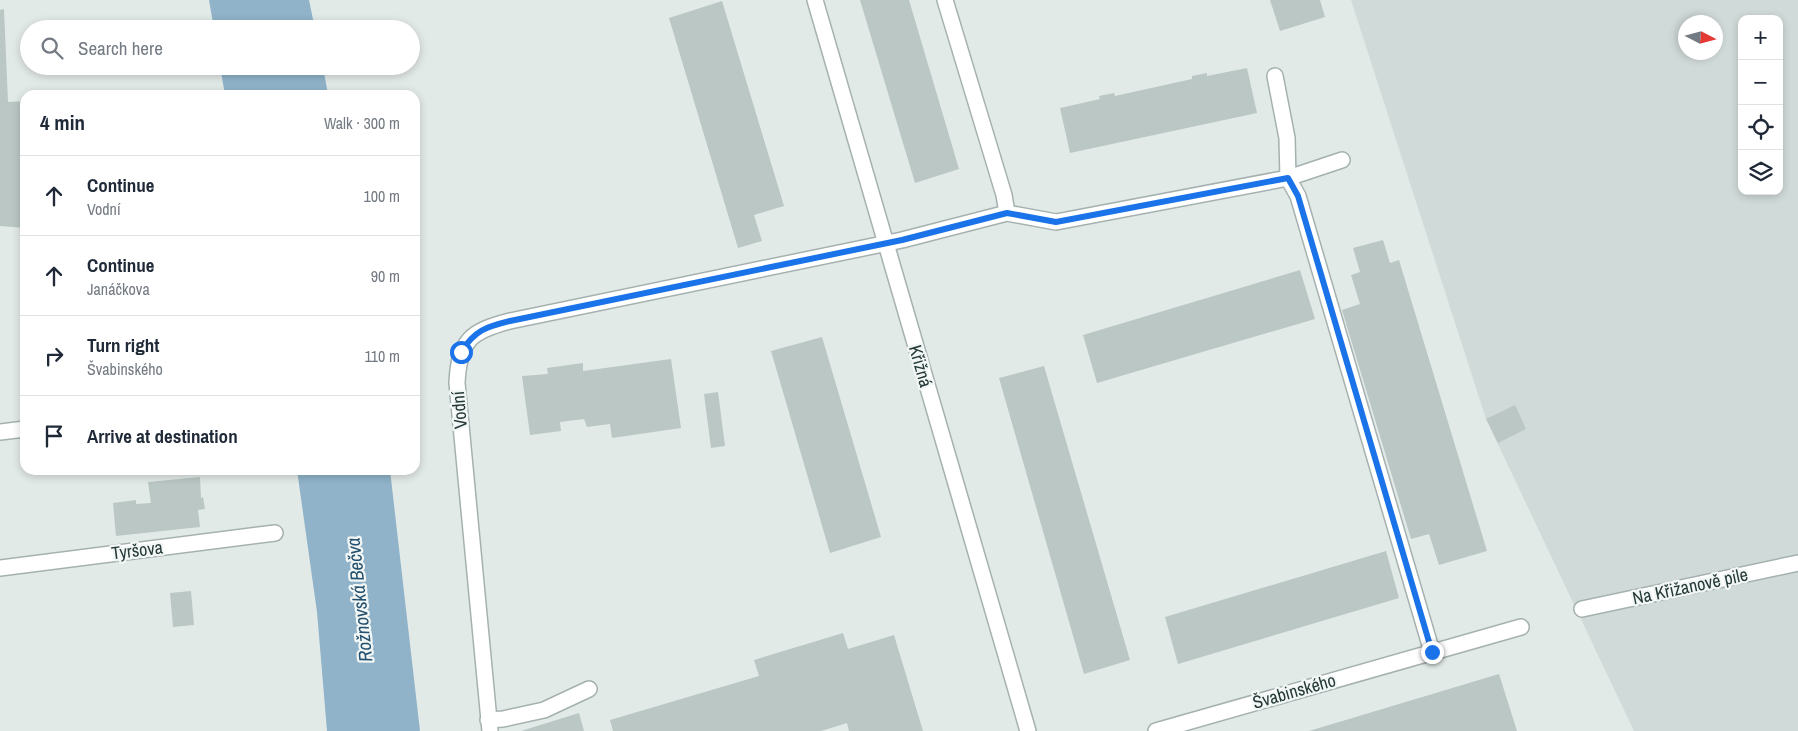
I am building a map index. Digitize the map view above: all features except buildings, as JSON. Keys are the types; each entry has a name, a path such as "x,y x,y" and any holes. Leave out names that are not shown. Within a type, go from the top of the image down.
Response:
{"street":[{"name":"Křižná","path":"815,0 1028,731"},
{"path":"945,0 1004,195 1007,213 1056,222 1288,178 1342,160"},
{"path":"1275,76 1287,138 1288,178 1298,196 1432,652"},
{"name":"Vodní","path":"489,725 457,383 461,352 469,340 480,330 510,321 886,244 1007,213"},
{"path":"0,432 20,430"},
{"name":"Tyršova","path":"0,568 275,533"},
{"name":"Na Křižanově pile","path":"1582,609 1798,563"},
{"name":"Švabinského","path":"1156,731 1521,627"},
{"path":"489,725 503,719 544,710 589,689"}],"shaded area":[{"path":"1351,0 1798,0 1798,731 1634,731 1486,419"}],"water":[{"path":"209,0 309,0 313,20 212,20"},
{"path":"222,75 325,75 327,90 224,90"},
{"name":"Rožnovská Bečva","path":"298,475 391,475 420,731 327,731 317,612"}],"route":[{"path":"461,352 469,340 480,330 490,326 902,240 1007,213 1056,222 1288,178 1298,196 1432,652"}]}
